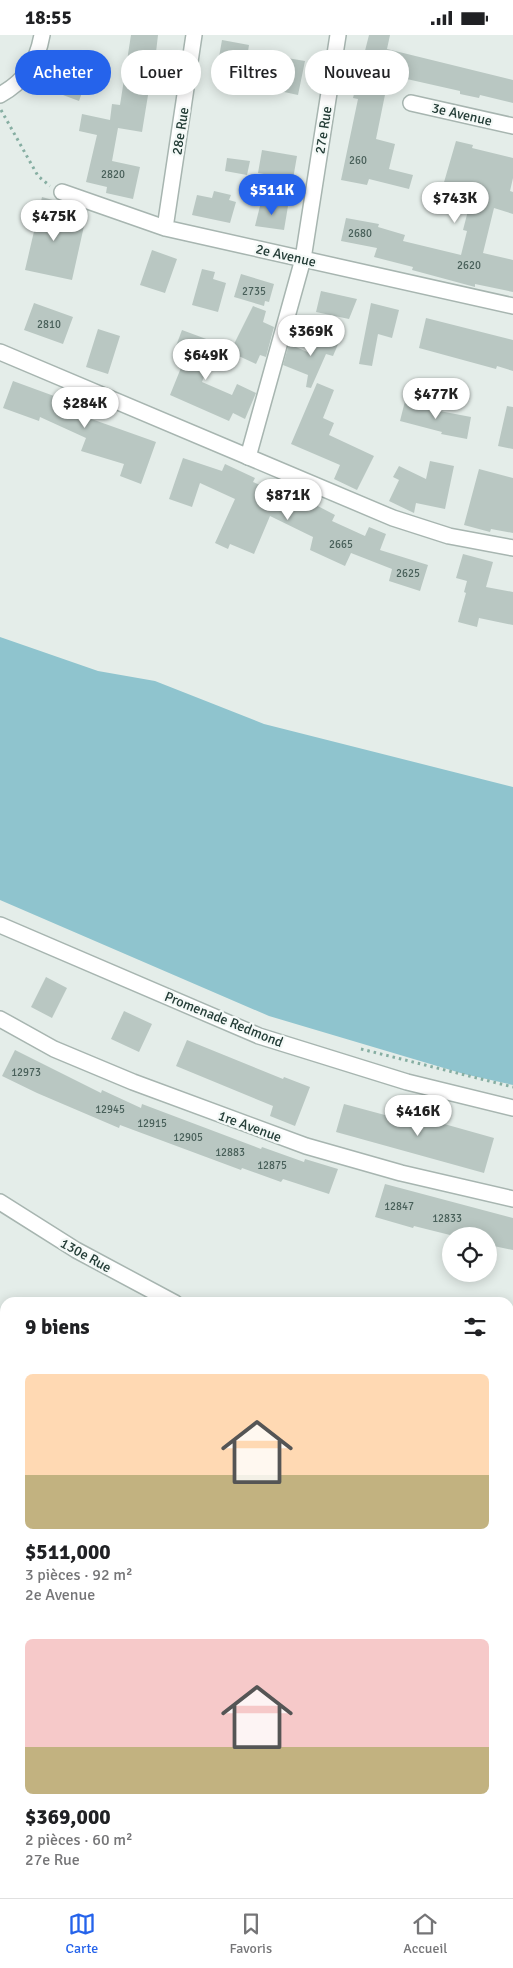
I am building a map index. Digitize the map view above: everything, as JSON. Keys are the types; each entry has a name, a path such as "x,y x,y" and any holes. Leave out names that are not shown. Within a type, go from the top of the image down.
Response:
{"street":[{"path":"0,95 27,75 36,59 42,35"},
{"name":"28e Rue","path":"165,228 194,35"},
{"name":"27e Rue","path":"248,457 303,259 338,35"},
{"name":"3e Avenue","path":"411,103 513,126"},
{"name":"2e Avenue","path":"62,192 165,228 513,306"},
{"path":"0,352 422,529 513,548"},
{"name":"Promenade Redmond","path":"0,925 259,1036 407,1082 513,1108"},
{"name":"1re Avenue","path":"0,1019 54,1049 133,1082 306,1146 402,1173 513,1199"},
{"name":"130e Rue","path":"0,1202 76,1250 164,1297"}],"path":[{"path":"0,109 38,176 47,184 62,192"},
{"path":"351,1047 513,1087"}],"water":[{"path":"0,637 98,671 155,681 264,724 513,787 513,1085 464,1074 269,1016 0,900"}],"building":[{"path":"131,35 158,35 156,50 129,50"},
{"path":"369,35 390,35 387,49 391,50 365,50"},
{"path":"222,40 249,45 248,50 220,50"},
{"path":"409,54 513,80 513,103 480,95 479,98 460,94 460,91 409,80"},
{"path":"295,59 305,61 298,95 295,94"},
{"path":"63,95 81,95 79,101"},
{"path":"122,95 148,95 142,132 118,128 112,161 140,167 133,199 106,193 107,187 86,182 97,135 79,131 82,114 110,120 112,104 120,105"},
{"path":"354,95 385,95 376,139 395,144 389,169 413,175 409,189 369,179 367,185 341,180 358,99 353,98"},
{"path":"456,141 473,145 472,148 513,158 513,178 510,191 513,192 513,214 494,208 483,253 513,260 513,292 475,284 475,287 412,270 413,267 374,257 377,248 341,241 346,218 379,224 378,227 405,235 403,241 461,255 467,231 463,230 470,203 440,196"},
{"path":"262,150 297,156 293,179 258,173"},
{"path":"227,158 250,161 247,175 225,171"},
{"path":"214,191 231,195 229,200 236,202 230,223 192,215 197,195 212,198"},
{"path":"42,197 67,204 63,221 84,226 72,280 25,270"},
{"path":"261,202 288,206 284,230 255,226"},
{"path":"152,250 177,259 165,293 140,285"},
{"path":"202,269 215,272 213,279 226,283 218,312 192,305"},
{"path":"241,274 274,284 269,302 265,301 264,306 234,297"},
{"path":"321,291 357,299 349,319 316,312"},
{"path":"34,303 73,317 63,344 24,330"},
{"path":"371,303 399,310 392,338 378,334 372,366 359,364"},
{"path":"253,306 266,311 263,322 274,327 266,357 260,355 256,364 230,352"},
{"path":"426,318 513,340 513,371 497,366 496,369 419,348"},
{"path":"98,329 120,336 108,374 86,367"},
{"path":"182,330 217,343 202,382 232,395 237,384 256,393 245,419 233,413 229,421 170,395 185,358 173,354"},
{"path":"316,332 339,342 333,356 326,354 311,388 306,387 308,375 283,365 289,344 312,354"},
{"path":"13,381 54,396 56,393 87,408 83,416 156,442 141,484 120,476 124,464 81,451 86,438 40,417 39,421 3,408"},
{"path":"317,383 334,390 323,418 334,423 329,435 374,456 357,490 334,479 340,465 291,444"},
{"path":"405,401 430,407 429,409 471,417 467,439 441,434 442,432 400,421"},
{"path":"507,406 513,407 513,449 498,446"},
{"path":"183,458 222,471 225,464 255,478 253,482 309,505 310,502 335,515 332,521 365,536 369,527 386,534 380,550 428,565 420,591 389,581 392,569 351,553 345,566 310,550 313,537 270,516 254,554 230,544 228,549 215,543 235,499 200,483 192,507 169,499"},
{"path":"430,461 454,466 445,509 416,503 414,513 389,501 399,480 393,477 399,466 426,479"},
{"path":"479,469 513,478 513,533 491,529 490,532 464,525"},
{"path":"463,554 493,562 486,587 513,592 513,625 479,618 477,627 458,622 466,593 464,592 467,581 456,578"},
{"path":"46,977 67,988 52,1018 31,1007"},
{"path":"124,1011 152,1024 139,1052 111,1039"},
{"path":"187,1040 283,1079 284,1077 310,1087 295,1126 270,1116 273,1106 176,1066"},
{"path":"15,1050 101,1093 102,1090 141,1108 142,1104 261,1149 262,1147 304,1162 305,1159 338,1169 329,1194 283,1179 281,1182 242,1168 241,1170 120,1125 119,1128 37,1093 2,1076"},
{"path":"344,1104 396,1118 398,1111 494,1138 484,1173 336,1132"},
{"path":"385,1184 513,1218 513,1250 497,1247 497,1227 442,1227 442,1233 414,1226 413,1228 375,1217"}]}
